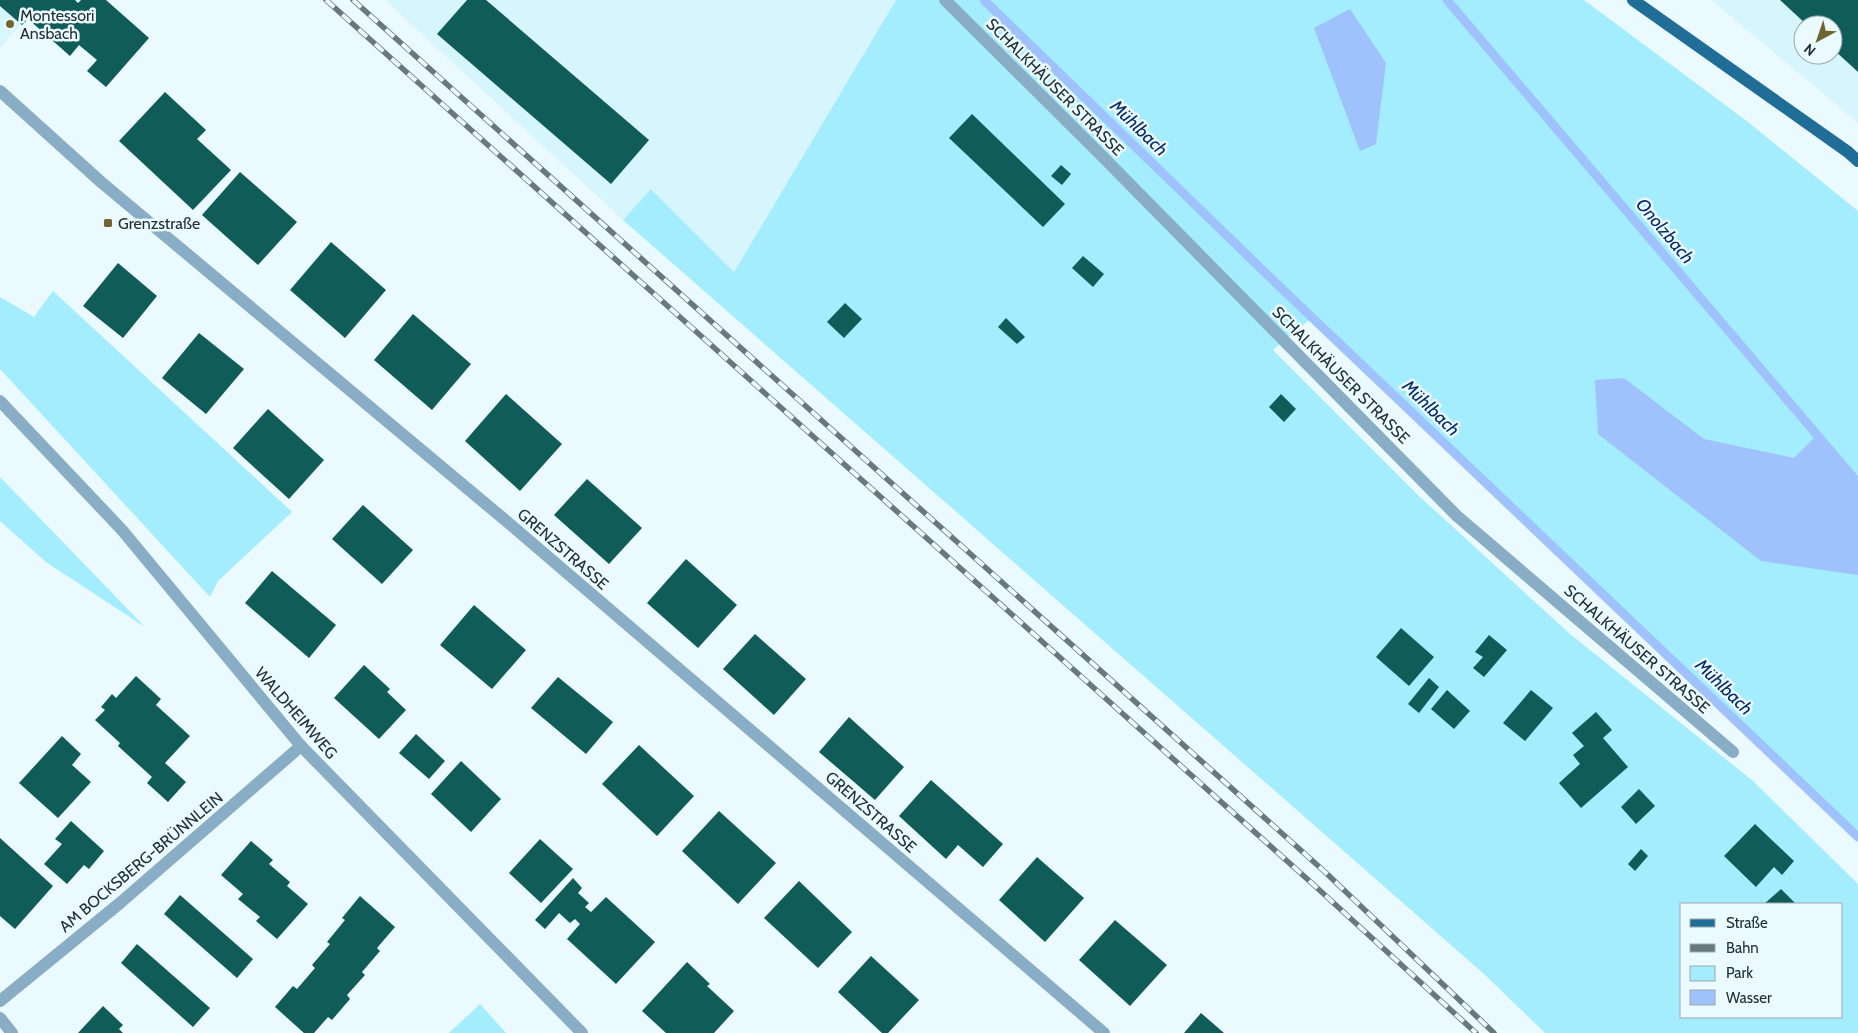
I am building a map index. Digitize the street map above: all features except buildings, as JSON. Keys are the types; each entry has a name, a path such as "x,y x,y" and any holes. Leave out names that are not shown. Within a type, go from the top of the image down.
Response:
{"main road":[{"path":"1633,0 1858,161"}],"street":[{"name":"SCHALKHÄUSER STRASSE","path":"945,0 1102,156 1457,516 1733,752"},
{"name":"GRENZSTRASSE","path":"0,91 101,182 503,518 1104,1033"},
{"name":"WALDHEIMWEG","path":"0,401 122,530 300,746 582,1033"},
{"name":"AM BOCKSBERG-BRÜNNLEIN","path":"0,1001 120,903 300,746"},
{"path":"0,1018 12,1033"}],"shaded area":[{"name":"Montessori Ansbach","path":"0,0 42,0 0,48"},
{"path":"385,0 896,0 734,272 652,189 623,220"},
{"path":"1711,0 1858,0 1858,123"}],"green space":[{"path":"896,0 1584,0 1748,122 1858,211 1858,831 1309,320 1273,350 1419,496 1570,634 1753,781 1858,884 1858,1033 1545,1033 1484,974 623,220 651,189 734,272"},
{"path":"53,291 292,512 218,581 210,597 0,369 0,297 34,317"},
{"path":"0,477 145,627 46,562 0,521"},
{"path":"480,1004 506,1033 449,1033"}],"water":[{"path":"1350,9 1386,63 1376,144 1360,151 1314,28"},
{"path":"1624,378 1704,439 1794,458 1817,435 1858,483 1858,575 1761,561 1598,434 1595,380"}],"waterway":[{"name":"Mühlbach","path":"984,0 1280,287 1858,837"},
{"name":"Onolzbach","path":"1447,0 1858,483"}],"railway":[{"path":"326,0 1315,886 1476,1033"},
{"path":"353,0 1325,872 1494,1033"}],"place":[{"name":"Montessori Ansbach","path":"10,24"},
{"name":"Grenzstraße","path":"108,223"}]}
